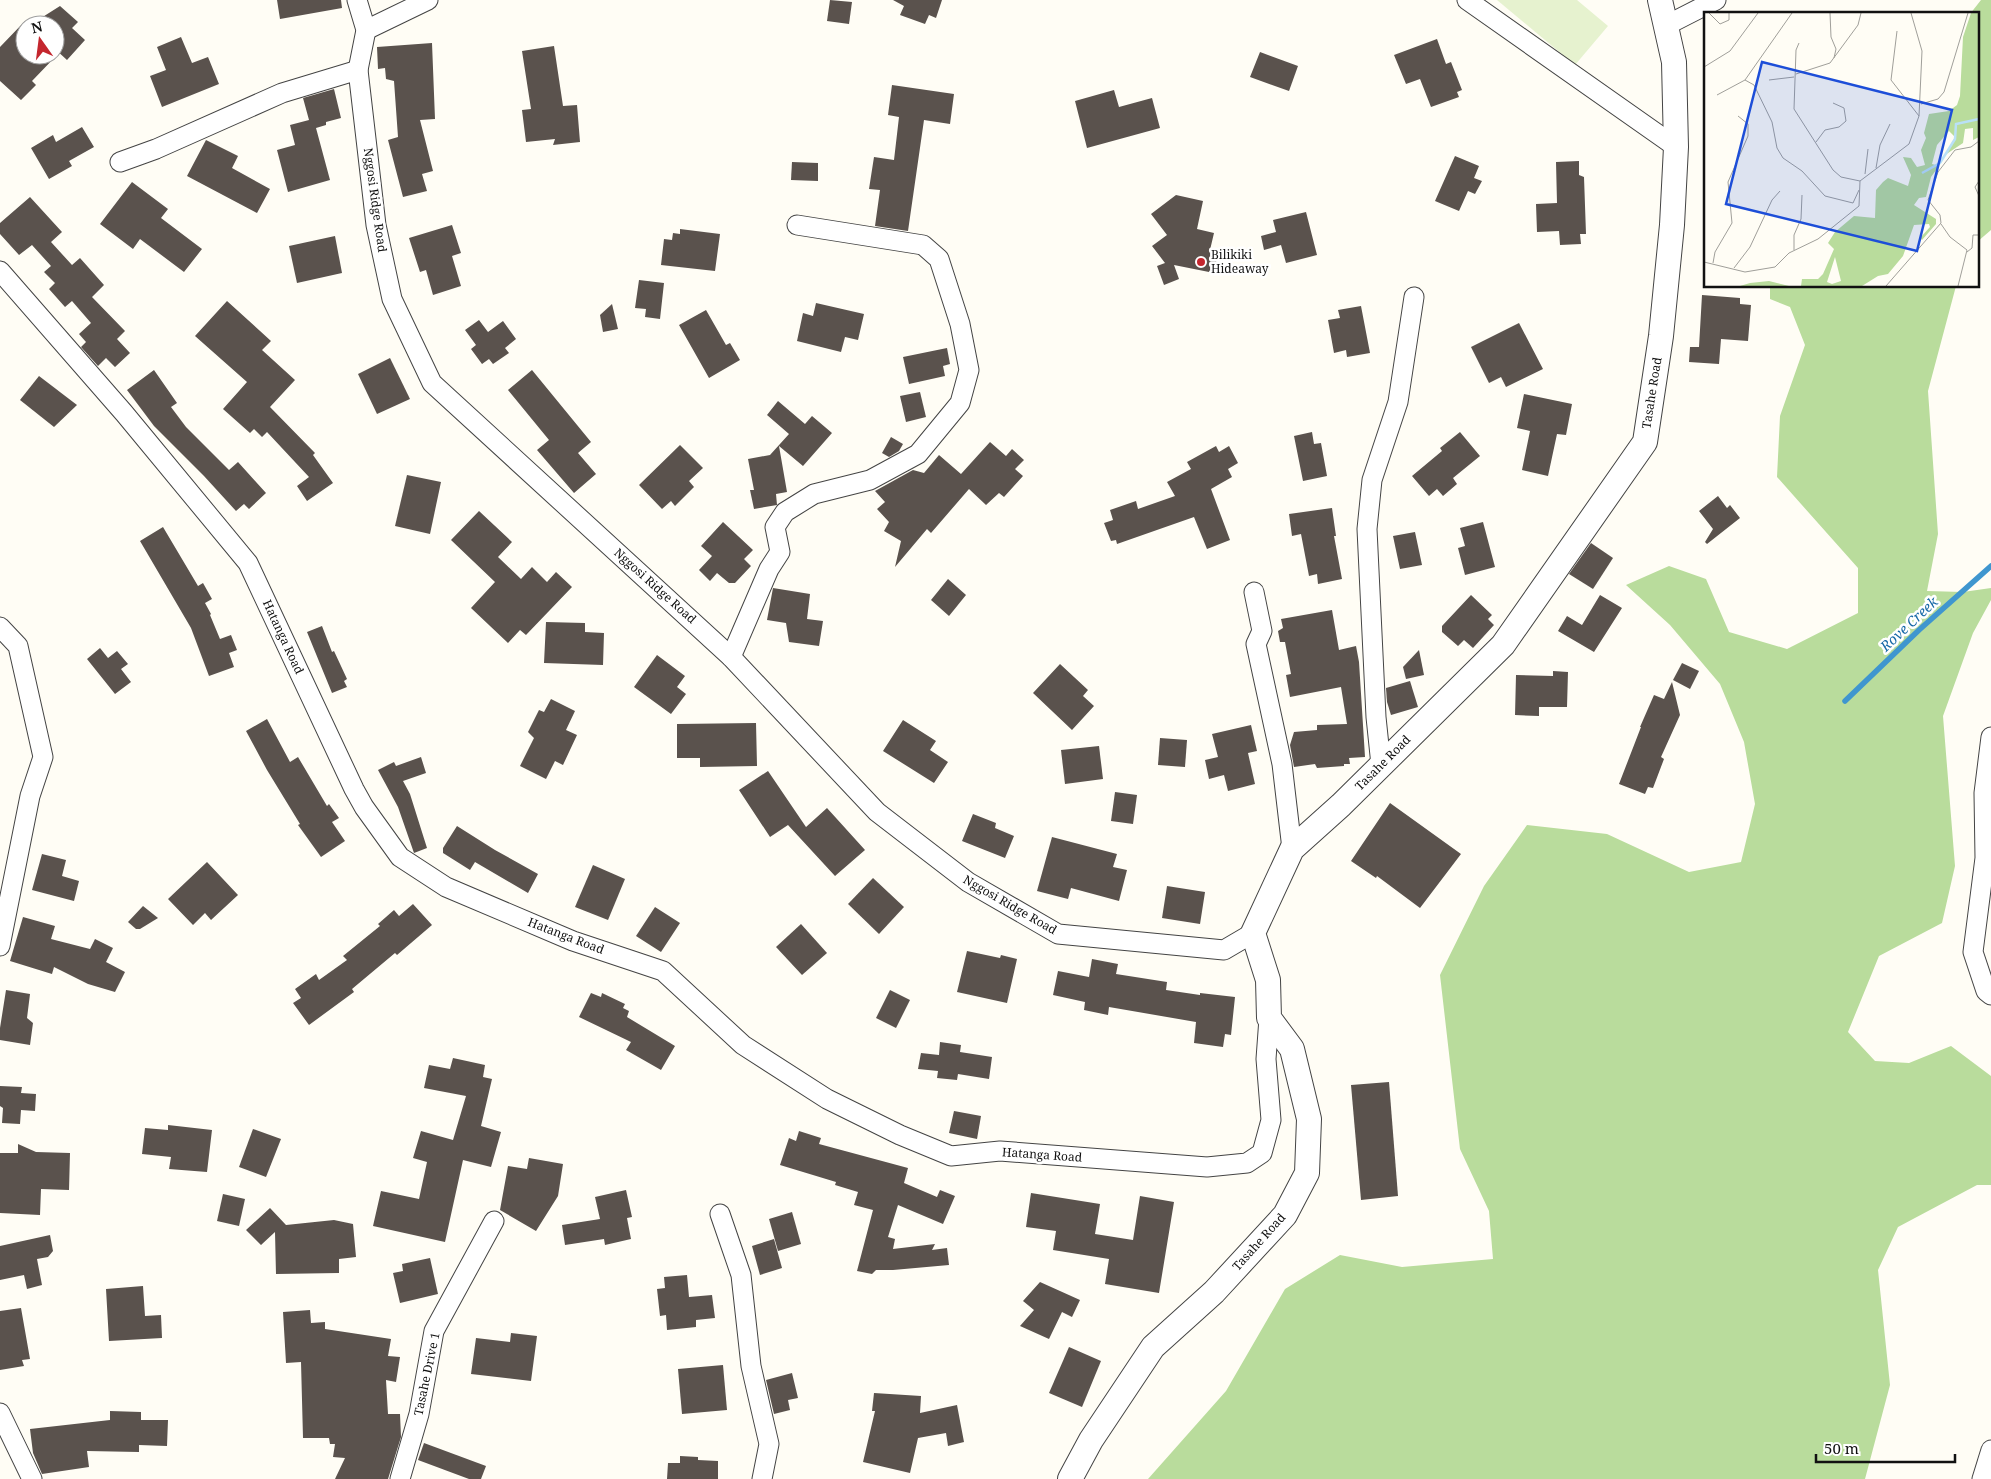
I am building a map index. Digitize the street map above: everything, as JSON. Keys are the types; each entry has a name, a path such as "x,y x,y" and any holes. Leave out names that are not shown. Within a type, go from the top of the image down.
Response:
{"street":[{"path":"357,0 366,30 428,0"},
{"path":"1468,0 1676,147"},
{"name":"Tasahe Road","path":"1253,933 1292,849 1341,805 1503,646 1645,442 1661,336 1672,225 1676,147 1674,62 1660,0"},
{"path":"1667,25 1716,0"},
{"name":"Nggosi Ridge Road","path":"366,30 358,70 376,225 392,300 432,384 731,657 877,812 968,882 1058,934 1224,950 1253,933"},
{"path":"120,162 282,93 358,70"},
{"path":"731,657 769,569 780,552 775,527 785,512 814,494 870,480 918,454 960,403 969,370 960,324 939,259 923,245 797,225"},
{"name":"Hatanga Road","path":"0,272 130,420 248,563 354,790 364,807 400,857 446,887 573,941 663,971 743,1045 827,1099 900,1135 951,1156 1000,1151 1207,1167 1247,1163 1262,1153 1271,1120 1266,1059 1269,1018"},
{"path":"1381,765 1376,717 1368,529 1372,480 1398,402 1414,297"},
{"path":"1254,592 1262,631 1256,644 1282,764 1292,849"},
{"path":"0,627 18,646 43,757 30,796 0,946"},
{"path":"1991,737 1984,793 1985,858 1973,952 1986,991 1991,995"},
{"path":"1253,933 1268,980 1269,1018"},
{"name":"Tasahe Road","path":"1070,1479 1091,1440 1153,1347 1214,1292 1285,1215 1307,1173 1309,1119 1292,1049 1269,1018"},
{"path":"720,1214 741,1275 751,1366 769,1444 762,1479"},
{"name":"Tasahe Drive 1","path":"400,1479 419,1414 434,1332 494,1221"},
{"path":"0,1413 32,1479"},
{"path":"1982,1479 1991,1450"}],"green space":[{"path":"1497,0 1577,0 1608,26 1575,65"},
{"path":"1981,0 1991,0 1991,230 1978,241 1978,12 1972,12"},
{"path":"1770,288 1955,288 1928,391 1938,534 1927,591 1963,592 1991,588 1991,600 1973,633 1943,716 1955,866 1942,923 1879,956 1848,1032 1875,1061 1909,1063 1951,1046 1991,1076 1991,1185 1977,1185 1898,1227 1878,1270 1890,1385 1865,1479 1148,1479 1226,1391 1285,1289 1340,1255 1402,1267 1493,1259 1489,1211 1460,1149 1440,975 1484,886 1527,825 1607,834 1689,872 1741,862 1755,804 1744,742 1720,684 1670,625 1626,585 1669,566 1706,579 1729,632 1787,649 1858,613 1858,568 1777,477 1780,416 1805,345 1790,307 1770,299"}],"building":[{"path":"277,0 341,0 342,8 280,19"},
{"path":"830,0 852,2 849,24 827,21"},
{"path":"893,0 942,0 936,18 929,15 925,24 900,15 904,6"},
{"path":"60,6 78,22 72,28 85,40 67,60 65,58 65,15 46,15"},
{"path":"15,31 15,65 47,65 32,81 36,85 21,100 0,81 0,47"},
{"path":"181,37 192,63 208,57 219,84 162,107 150,76 166,70 157,47"},
{"path":"1437,39 1446,64 1451,62 1462,90 1457,92 1459,97 1431,107 1420,79 1406,84 1394,55"},
{"path":"432,43 435,119 420,120 433,171 422,174 427,191 403,197 388,140 398,137 394,81 386,79 385,68 378,69 377,47"},
{"path":"554,46 563,106 577,105 580,142 553,145 555,139 526,142 522,110 531,109 522,51"},
{"path":"1260,52 1298,66 1289,91 1250,77"},
{"path":"892,85 954,94 950,124 924,120 908,231 875,226 880,190 869,189 874,157 894,160 899,117 888,115"},
{"path":"334,89 341,118 326,122 326,125 316,128 330,180 288,192 277,150 295,145 290,125 309,120 303,98"},
{"path":"1114,90 1119,107 1152,98 1160,128 1087,148 1075,101"},
{"path":"82,127 94,147 69,161 72,166 49,179 31,148 53,135 56,142"},
{"path":"206,140 238,156 232,168 270,189 257,213 187,176"},
{"path":"1455,156 1479,166 1474,178 1482,181 1475,194 1468,191 1459,211 1435,201"},
{"path":"1579,161 1579,175 1584,177 1586,234 1580,234 1581,244 1560,245 1559,231 1537,232 1536,204 1557,203 1556,162"},
{"path":"792,162 818,163 818,181 791,180"},
{"path":"132,182 168,209 161,218 202,249 184,272 140,239 133,249 100,224"},
{"path":"1176,195 1203,201 1197,229 1214,233 1210,250 1218,252 1214,273 1174,265 1179,279 1164,285 1157,266 1165,263 1152,246 1167,235 1151,214"},
{"path":"30,197 62,232 51,242 72,265 80,258 104,285 92,297 125,331 117,339 130,353 115,367 106,358 98,366 81,347 86,342 79,334 91,323 72,301 65,307 49,289 55,283 44,272 51,266 32,245 19,255 0,234 0,223"},
{"path":"1306,212 1317,255 1286,263 1281,245 1264,250 1261,236 1276,232 1273,220"},
{"path":"452,225 461,253 452,256 461,286 433,295 426,270 420,272 409,238"},
{"path":"680,229 720,234 715,271 661,265 664,239 672,240 673,233 680,234"},
{"path":"335,236 342,273 297,283 289,246"},
{"path":"639,280 664,283 660,319 645,317 646,309 635,308"},
{"path":"1702,295 1740,298 1740,304 1751,305 1748,341 1721,339 1719,364 1689,362 1690,347 1699,347"},
{"path":"227,301 271,341 262,350 295,380 270,407 315,453 313,455 333,483 307,501 297,486 309,477 267,432 262,437 254,429 250,433 223,409 247,382 195,336"},
{"path":"816,303 864,314 858,340 845,337 841,352 797,341 803,313 813,316"},
{"path":"612,304 618,329 603,332 600,315"},
{"path":"1361,306 1370,353 1347,357 1346,350 1334,353 1328,320 1340,318 1338,310"},
{"path":"706,310 726,345 730,343 740,360 709,378 679,325"},
{"path":"479,320 488,332 503,321 516,339 505,348 509,353 493,364 489,359 482,364 471,349 476,345 465,330"},
{"path":"1519,323 1543,369 1506,387 1501,377 1489,383 1471,347"},
{"path":"947,348 950,364 943,366 945,376 909,384 903,357"},
{"path":"390,358 410,399 377,414 358,374"},
{"path":"154,370 177,403 171,407 186,427 229,470 238,462 266,493 249,509 244,504 236,511 154,426 127,390"},
{"path":"532,370 591,442 578,453 596,474 574,493 537,450 549,440 508,390"},
{"path":"39,376 77,405 54,427 20,400"},
{"path":"920,392 926,417 906,422 900,396"},
{"path":"1524,394 1572,404 1566,435 1557,434 1548,476 1522,470 1530,431 1517,428"},
{"path":"778,401 805,424 812,416 832,433 803,466 779,446 787,492 776,494 777,505 754,509 750,490 754,490 748,459 770,455 789,434 767,415"},
{"path":"1312,432 1314,444 1321,443 1327,476 1303,481 1294,436"},
{"path":"1460,432 1480,456 1453,478 1457,484 1443,496 1437,489 1429,496 1412,476 1442,451 1440,448"},
{"path":"891,437 903,444 899,451 889,457 882,453"},
{"path":"990,442 1006,456 1012,449 1024,460 1015,469 1023,476 1004,497 999,493 986,505 969,489 931,533 927,529 895,567 901,541 884,531 889,522 877,509 885,502 875,491 913,470 924,473 939,455 961,474"},
{"path":"680,445 703,468 689,481 694,487 675,506 671,501 662,509 639,485"},
{"path":"1216,446 1219,452 1229,446 1238,463 1228,469 1232,477 1211,489 1230,540 1207,549 1194,517 1117,544 1116,540 1111,541 1104,523 1113,520 1110,510 1136,501 1138,509 1175,496 1167,482 1191,469 1187,462"},
{"path":"407,475 441,482 430,534 395,526"},
{"path":"1718,496 1727,508 1730,505 1740,518 1707,544 1705,542 1713,529 1699,511"},
{"path":"1332,508 1336,536 1334,536 1342,579 1318,584 1317,574 1309,576 1301,534 1292,536 1289,514"},
{"path":"479,511 512,542 498,557 521,579 532,567 547,582 556,572 572,587 526,635 520,630 508,643 471,608 495,582 451,540"},
{"path":"723,522 753,550 744,559 751,566 735,583 729,583 717,573 710,581 699,570 712,556 701,546"},
{"path":"1483,522 1495,567 1465,575 1458,548 1465,546 1460,528"},
{"path":"163,527 198,586 203,583 212,599 205,603 220,639 231,635 237,650 229,653 234,667 209,676 191,628 140,541"},
{"path":"1415,532 1422,565 1400,569 1393,536"},
{"path":"1591,543 1613,558 1593,589 1569,574"},
{"path":"948,579 966,595 949,616 931,600"},
{"path":"773,588 810,594 807,619 823,621 819,646 789,642 786,623 767,620"},
{"path":"1471,595 1492,615 1488,619 1494,625 1473,648 1464,640 1458,646 1442,632 1442,626"},
{"path":"1600,595 1622,608 1594,652 1558,631 1567,616 1582,625"},
{"path":"1332,610 1339,650 1356,646 1359,662 1365,757 1349,758 1350,764 1344,764 1344,766 1317,768 1315,764 1294,767 1290,745 1294,732 1317,730 1317,725 1347,724 1341,687 1290,697 1286,675 1291,674 1285,642 1280,642 1278,631 1283,628 1281,619"},
{"path":"546,622 585,623 585,632 604,633 603,665 544,663"},
{"path":"322,626 332,652 334,651 347,679 344,681 347,687 332,693 307,632"},
{"path":"100,648 108,658 117,651 128,664 121,669 131,682 115,694 87,659"},
{"path":"1419,650 1424,675 1406,679 1403,667"},
{"path":"657,655 685,676 677,687 686,694 671,714 634,687"},
{"path":"1682,663 1699,671 1690,689 1673,680"},
{"path":"1060,664 1088,690 1083,696 1094,706 1072,730 1033,693"},
{"path":"1553,671 1568,672 1567,707 1539,707 1539,716 1515,715 1516,675 1553,676"},
{"path":"1410,681 1418,707 1391,715 1387,702 1386,688"},
{"path":"1672,682 1680,715 1661,757 1664,759 1653,788 1648,787 1645,794 1619,784 1654,695 1664,699"},
{"path":"551,699 575,711 566,730 577,735 563,765 555,761 546,779 520,766 534,738 528,732 539,710 544,712"},
{"path":"267,719 290,762 298,757 327,806 329,804 339,818 332,822 345,841 321,857 298,825 300,824 246,731"},
{"path":"903,720 936,741 930,750 948,762 934,783 883,751"},
{"path":"756,723 757,766 700,767 700,758 677,758 677,724"},
{"path":"1251,725 1257,751 1248,753 1255,784 1228,791 1224,775 1209,779 1205,760 1218,757 1212,734"},
{"path":"1160,738 1187,740 1185,767 1158,765"},
{"path":"1099,746 1103,779 1065,784 1061,750"},
{"path":"421,757 426,773 403,781 410,794 427,848 414,853 398,807 378,770 394,762 396,766"},
{"path":"768,771 806,827 827,808 865,850 835,876 788,825 770,837 739,790"},
{"path":"1115,792 1137,795 1133,824 1111,821"},
{"path":"1390,803 1461,854 1420,908 1377,876 1376,878 1351,861"},
{"path":"973,814 996,823 995,828 1014,836 1005,858 962,841"},
{"path":"457,826 538,874 528,893 475,862 470,870 443,853 443,848"},
{"path":"1052,837 1117,854 1113,867 1127,870 1119,901 1071,888 1068,899 1037,891"},
{"path":"42,854 66,860 62,876 79,881 74,901 32,890"},
{"path":"207,862 238,895 211,920 205,913 193,925 168,899"},
{"path":"593,865 625,879 608,920 575,907"},
{"path":"873,878 904,907 879,934 848,904"},
{"path":"1167,886 1205,892 1200,924 1162,918"},
{"path":"413,904 432,925 397,955 395,953 352,989 354,992 309,1025 293,1003 301,998 295,989 316,974 319,980 347,960 343,956 380,926 378,924 394,910 399,916"},
{"path":"143,906 158,918 140,929 136,929 128,922"},
{"path":"655,907 680,923 661,952 636,936"},
{"path":"23,917 55,926 51,939 90,949 95,939 113,948 106,962 125,972 115,992 88,984 54,967 52,974 10,961"},
{"path":"801,924 827,953 802,975 776,947"},
{"path":"967,951 1000,958 1001,955 1017,959 1007,1003 957,992"},
{"path":"1092,959 1118,964 1116,974 1167,982 1166,990 1200,995 1200,993 1235,997 1231,1035 1225,1034 1223,1047 1194,1043 1196,1022 1109,1007 1108,1015 1084,1010 1085,1002 1053,995 1058,971 1089,977"},
{"path":"6,990 30,994 27,1018 33,1023 30,1045 0,1040"},
{"path":"890,990 910,1000 896,1028 876,1018"},
{"path":"591,993 601,997 602,993 625,1004 623,1008 629,1011 627,1017 675,1046 661,1070 626,1050 631,1042 579,1017"},
{"path":"940,1042 961,1045 960,1052 992,1057 989,1079 958,1074 957,1080 937,1078 938,1071 918,1069 921,1053 939,1055"},
{"path":"453,1058 485,1065 483,1077 492,1079 481,1126 501,1132 491,1167 463,1160 445,1242 373,1226 381,1191 419,1199 427,1162 413,1158 421,1131 453,1140 466,1096 424,1088 429,1065 450,1069"},
{"path":"1389,1082 1398,1196 1361,1200 1351,1085"},
{"path":"0,1086 22,1087 21,1093 36,1094 35,1111 21,1110 20,1124 2,1123 3,1108 0,1106"},
{"path":"954,1111 981,1116 977,1139 949,1133"},
{"path":"168,1125 212,1130 207,1172 169,1169 171,1157 142,1154 145,1128 168,1130"},
{"path":"253,1129 281,1139 266,1177 239,1167"},
{"path":"799,1131 821,1138 819,1144 908,1168 904,1183 937,1197 940,1190 955,1196 943,1224 898,1205 888,1237 895,1239 893,1249 935,1244 932,1250 947,1248 949,1265 876,1270 872,1274 857,1271 873,1210 854,1205 858,1192 835,1185 836,1182 780,1165 789,1138 796,1141"},
{"path":"18,1144 36,1152 70,1153 69,1190 41,1189 40,1215 0,1213 0,1153 18,1153"},
{"path":"529,1158 563,1164 558,1196 536,1231 500,1210 508,1166 527,1169"},
{"path":"626,1190 632,1217 627,1218 631,1239 605,1245 604,1239 565,1245 562,1225 600,1219 595,1197"},
{"path":"1031,1193 1100,1204 1095,1234 1133,1240 1140,1196 1174,1202 1159,1293 1105,1284 1109,1259 1053,1250 1056,1231 1026,1227"},
{"path":"223,1194 245,1199 239,1226 217,1221"},
{"path":"270,1208 286,1225 334,1220 353,1224 356,1257 339,1259 339,1273 276,1274 275,1232 261,1245 246,1230"},
{"path":"792,1212 801,1244 778,1251 769,1219"},
{"path":"50,1235 53,1251 48,1257 37,1259 42,1285 27,1289 24,1275 0,1280 0,1246"},
{"path":"774,1239 782,1268 760,1275 752,1246"},
{"path":"430,1258 438,1294 400,1303 393,1273 403,1271 402,1264"},
{"path":"687,1275 689,1297 712,1295 715,1318 696,1320 696,1327 667,1330 666,1315 660,1316 657,1289 665,1288 664,1277"},
{"path":"1040,1282 1080,1300 1072,1317 1062,1312 1049,1339 1020,1326 1034,1310 1023,1301"},
{"path":"143,1286 145,1316 161,1315 162,1338 109,1341 106,1289"},
{"path":"21,1308 30,1359 22,1360 24,1366 0,1370 0,1311"},
{"path":"310,1310 311,1323 325,1322 325,1329 391,1339 388,1356 400,1357 396,1382 386,1380 388,1414 400,1414 401,1437 388,1479 335,1479 345,1458 333,1457 335,1444 330,1444 329,1438 303,1438 301,1362 286,1363 283,1312"},
{"path":"511,1333 537,1336 531,1381 471,1374 476,1338 510,1342"},
{"path":"1069,1347 1101,1361 1082,1407 1049,1393"},
{"path":"723,1365 727,1410 682,1414 678,1369"},
{"path":"792,1373 798,1398 788,1400 790,1410 774,1414 766,1380"},
{"path":"874,1393 921,1396 920,1413 957,1405 964,1442 948,1446 946,1433 918,1438 910,1473 863,1462 875,1411 872,1411"},
{"path":"110,1411 141,1412 141,1420 168,1420 167,1446 139,1445 139,1452 87,1451 89,1467 42,1474 33,1453 30,1429 110,1420"},
{"path":"424,1443 486,1466 481,1479 469,1479 418,1460"},
{"path":"680,1456 698,1457 698,1460 718,1461 718,1479 667,1479 668,1463 680,1463"}],"waterway":[{"name":"Rove Creek","path":"1845,701 1919,630 1991,566"}],"place":[{"name":"Bilikiki Hideaway","path":"1201,262"}]}
